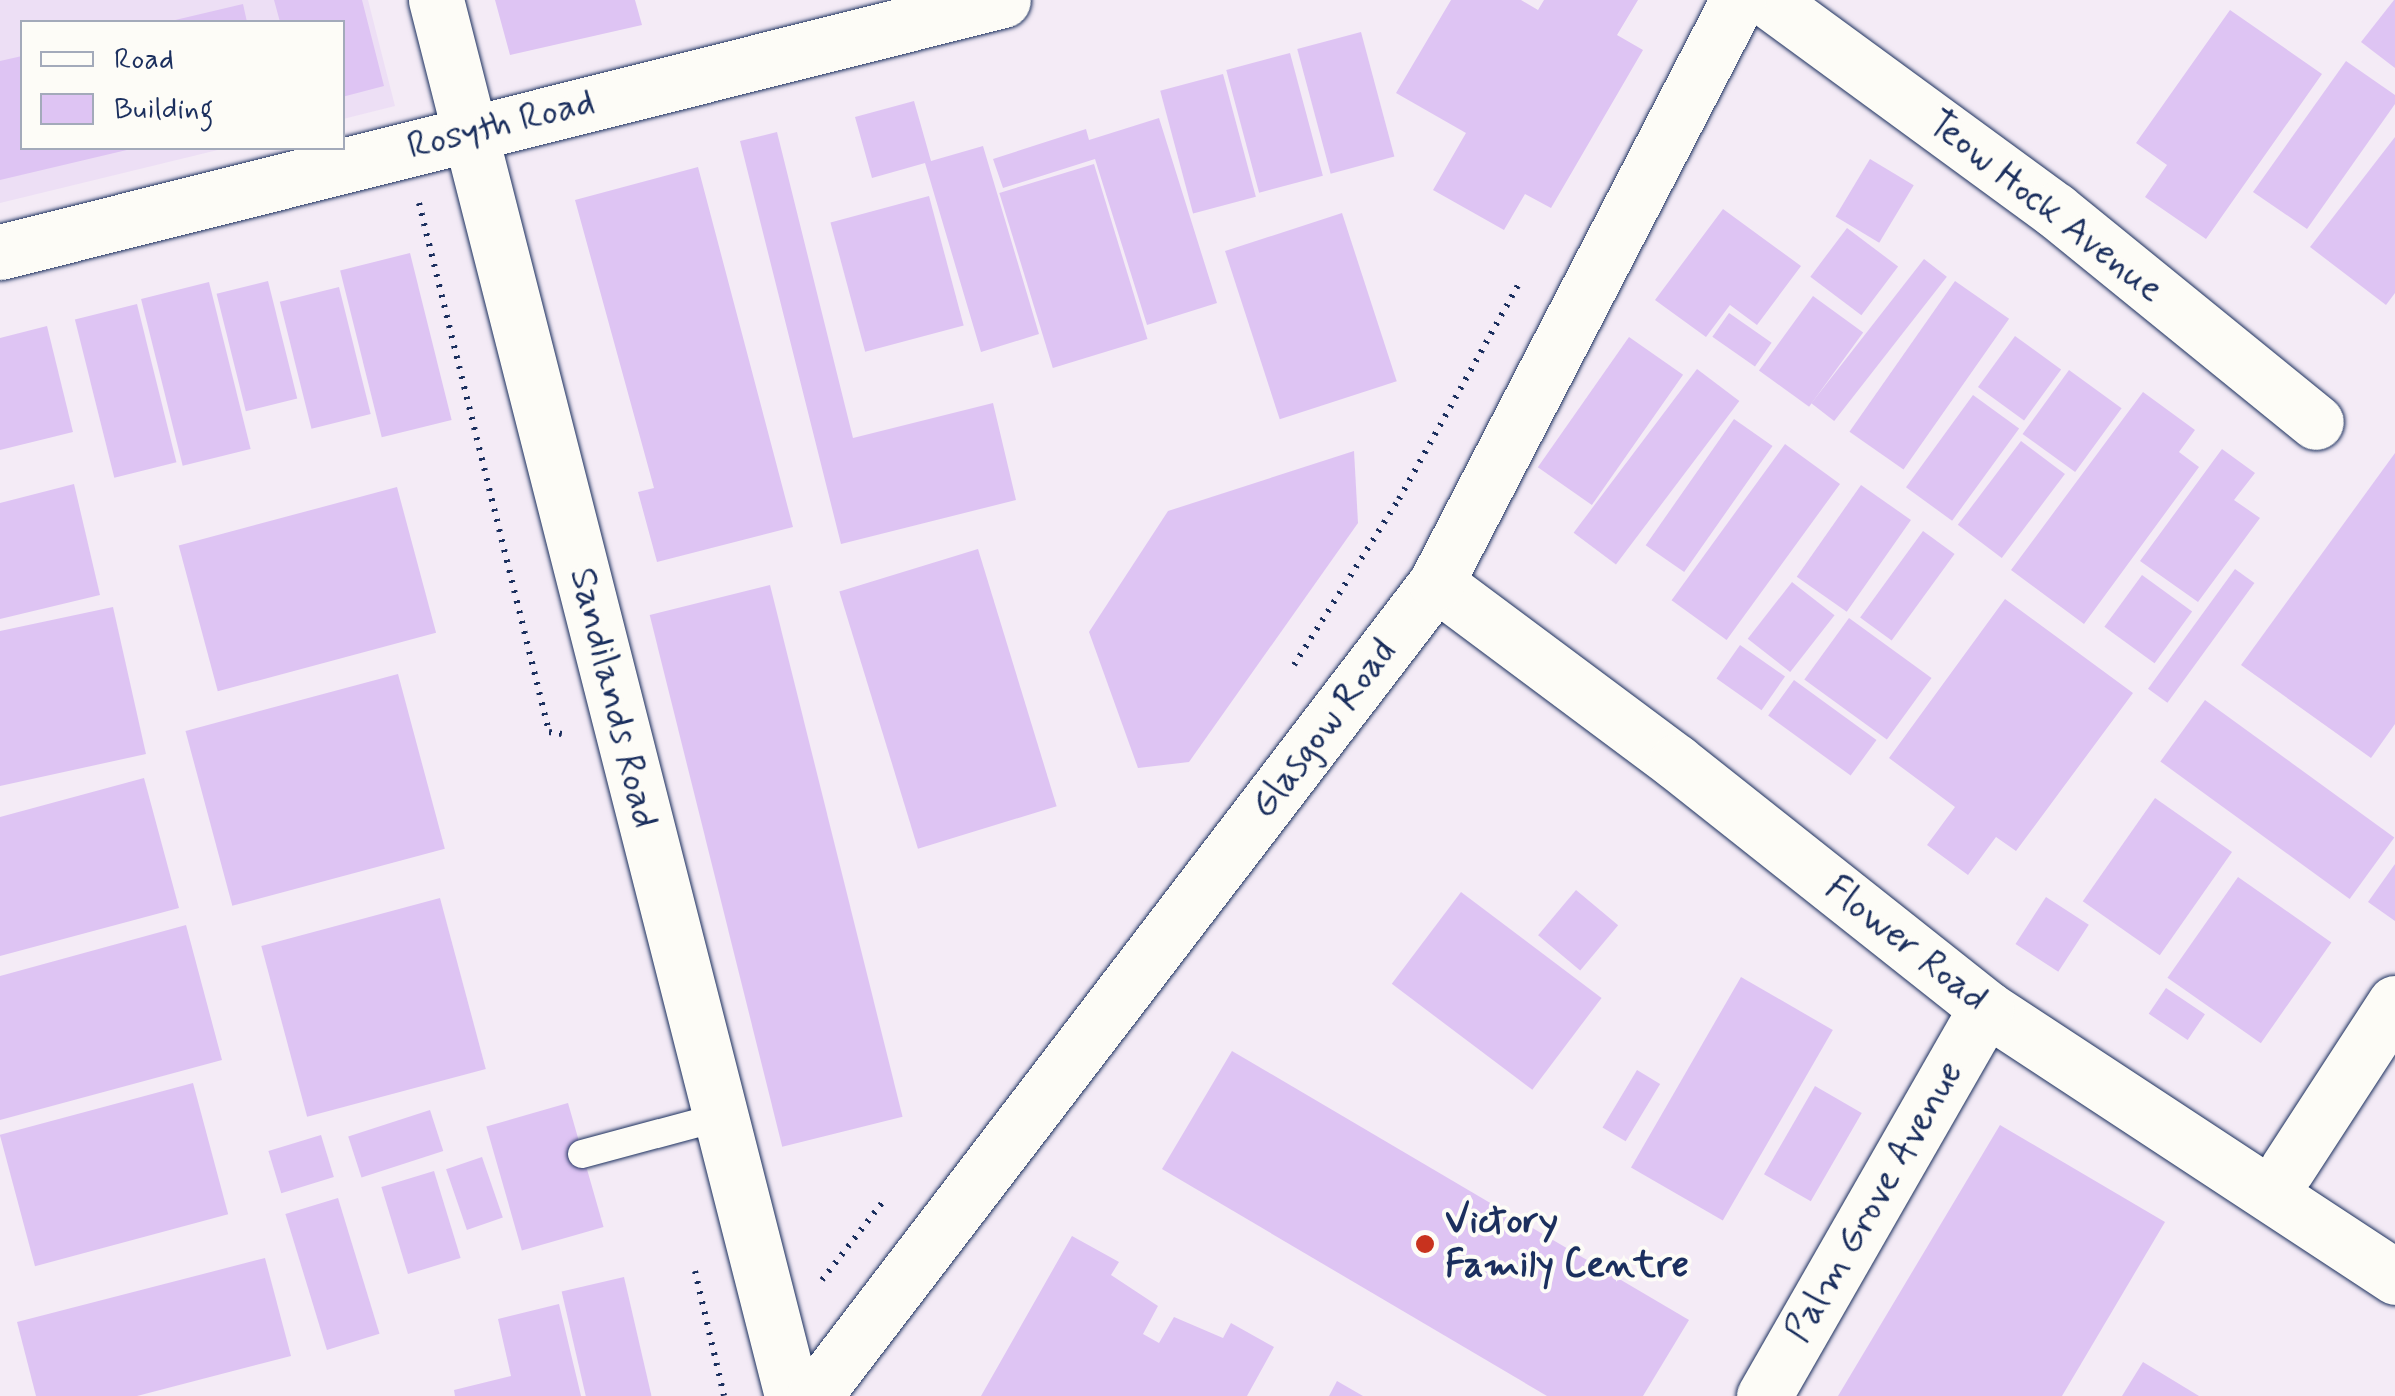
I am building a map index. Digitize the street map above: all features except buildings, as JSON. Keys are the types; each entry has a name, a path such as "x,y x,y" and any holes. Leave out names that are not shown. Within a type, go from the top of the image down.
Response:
{"street":[{"name":"Sandilands Road","path":"436,0 792,1396"},
{"name":"Rosyth Road","path":"0,252 1004,0"},
{"name":"Glasgow Road","path":"814,1396 1436,583 1738,0"},
{"name":"Teow Hock Avenue","path":"1768,0 2054,210 2316,422"},
{"name":"Flower Road","path":"1436,583 1676,762 1986,1008 2395,1277"},
{"path":"2287,1169 2395,1004"},
{"name":"Palm Grove Avenue","path":"1764,1396 1986,1008"}],"lane":[{"path":"582,1154 720,1116"}],"path":[{"path":"416,192 550,732 569,734"},
{"path":"1281,683 1399,499 1524,276"},
{"path":"777,1336 886,1197"},
{"path":"693,1264 724,1396"}],"shaded area":[{"path":"0,0 368,0 395,106 345,118 345,20 20,20 20,150 218,150 0,203"}],"place":[{"name":"Victory Family Centre","path":"1425,1244"}]}
